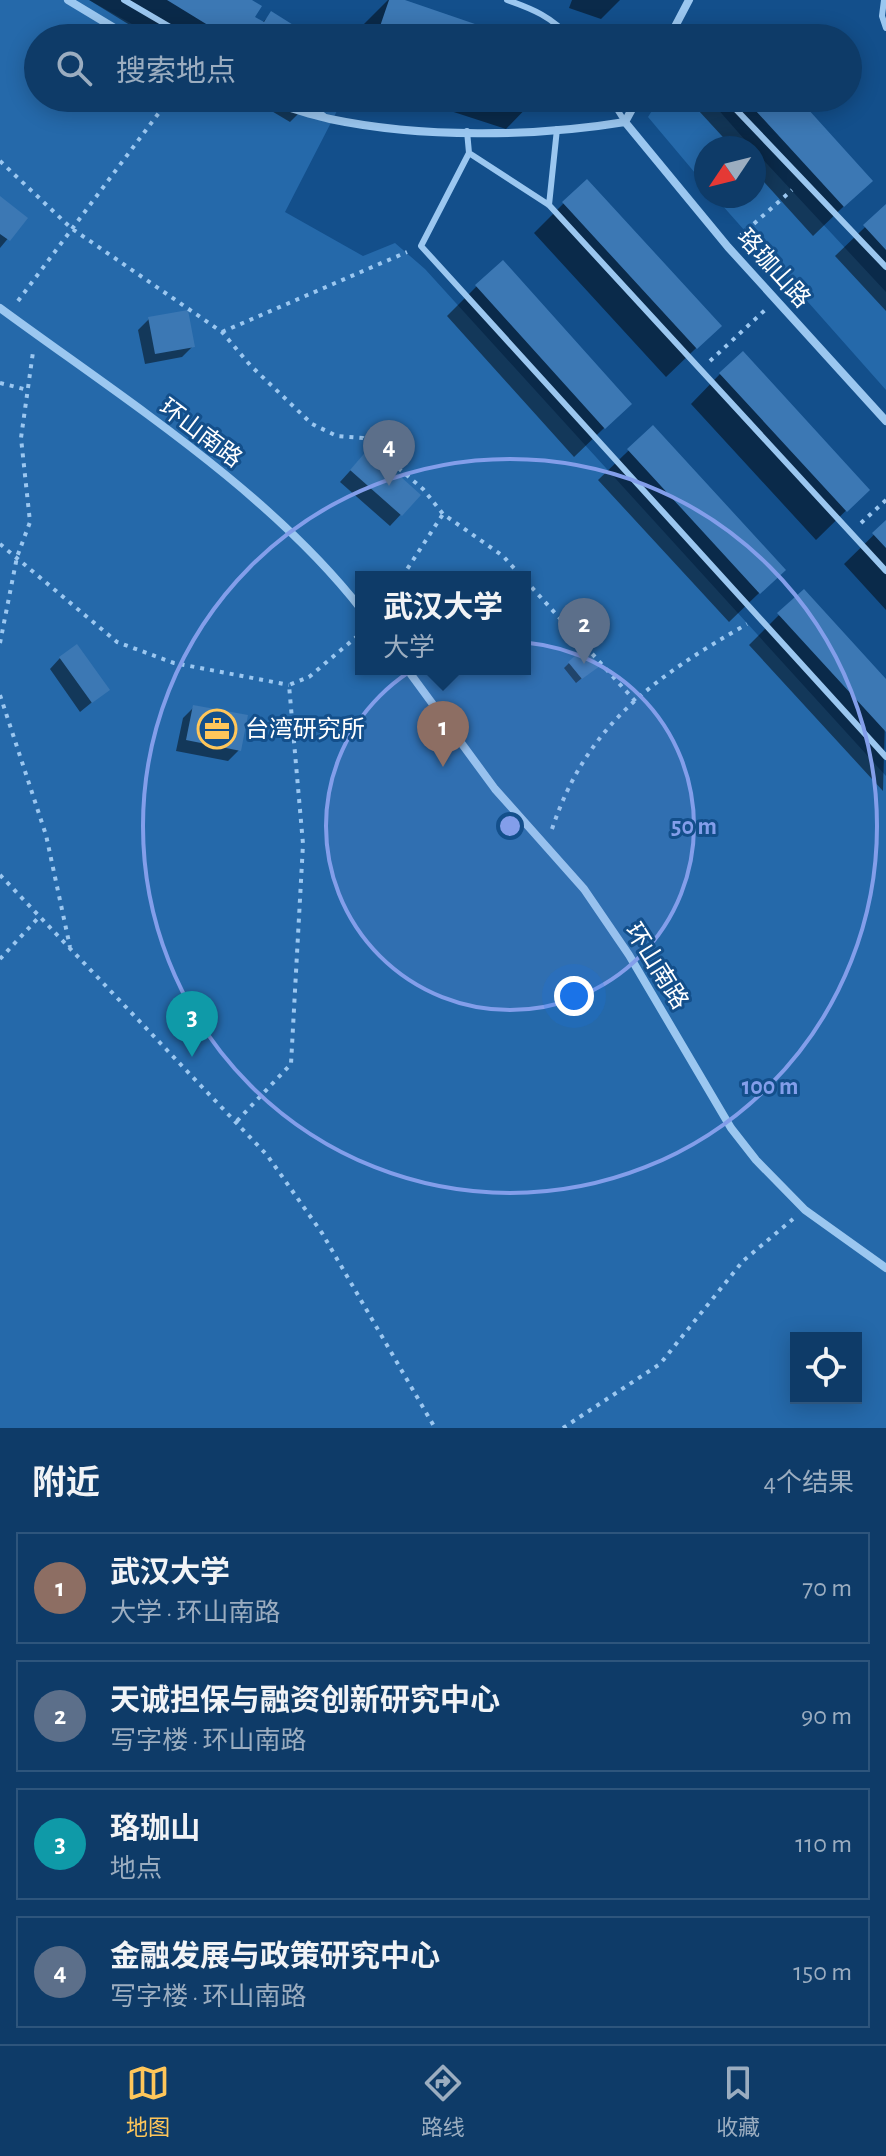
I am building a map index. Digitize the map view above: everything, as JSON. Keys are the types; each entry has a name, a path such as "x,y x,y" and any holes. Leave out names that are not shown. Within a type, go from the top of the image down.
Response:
{"street":[{"path":"68,0 108,24"},
{"path":"676,24 689,0"},
{"path":"306,112 329,119 467,131 557,129 625,122 630,112"},
{"name":"珞珈山路","path":"625,122 728,247 886,421"},
{"name":"环山南路","path":"0,308 263,505 302,541 355,602"},
{"name":"环山南路","path":"411,675 495,789 584,889 629,955 731,1128 756,1160 805,1210 886,1268"}],"lane":[{"path":"124,0 165,24"},
{"path":"507,0 537,10 558,24"},
{"path":"884,0 886,28"},
{"path":"317,112 329,119"},
{"path":"619,112 625,122"},
{"path":"738,112 886,267"},
{"path":"549,205 557,129"},
{"path":"467,131 469,153 421,246 886,757"},
{"path":"469,153 549,205 886,571"}],"path":[{"path":"9,315 159,112"},
{"path":"0,161 71,228 222,332 250,365 312,424 337,436 363,438 423,489 443,514 503,556 517,571"},
{"path":"728,247 803,180"},
{"path":"222,332 421,246"},
{"path":"700,370 775,300"},
{"path":"0,643 17,557 30,522 21,438 35,334"},
{"path":"0,383 28,390"},
{"path":"851,533 886,500"},
{"path":"406,571 443,514"},
{"path":"0,544 117,642 174,663 289,685 309,677 355,638"},
{"path":"531,586 636,702"},
{"path":"547,846 566,788 587,751 636,702 704,649 760,617"},
{"path":"237,1121 291,1064 303,844 289,685"},
{"path":"0,695 46,835 70,948"},
{"path":"0,875 237,1121 295,1191 435,1428"},
{"path":"0,959 40,916"},
{"path":"563,1428 660,1364 743,1261 805,1210"}],"shaded area":[{"path":"0,0 89,0 132,24 24,24 24,112 336,112 285,212 363,256 395,243 425,269 886,776 886,1428 0,1428"},
{"path":"651,112 720,112 741,136 694,136 694,172 648,117"},
{"path":"766,163 886,292 886,390 725,208 766,208"}],"building":[{"path":"167,0 252,0 262,6 255,17 264,22 271,11 292,24 206,24"},
{"path":"389,0 405,0 475,24 381,24"},
{"path":"757,112 811,112 873,181 844,207"},
{"path":"587,179 722,326 697,349 562,202"},
{"path":"0,196 28,218 10,241 0,234"},
{"path":"886,204 886,250 863,225"},
{"path":"503,260 632,404 605,429 475,285"},
{"path":"188,310 195,347 155,354 148,317"},
{"path":"743,351 870,490 847,512 719,373"},
{"path":"653,425 786,570 760,594 627,449"},
{"path":"369,448 421,495 402,516 350,470"},
{"path":"886,520 886,548 872,533"},
{"path":"804,589 886,679 886,732 777,613"},
{"path":"77,644 110,690 92,703 59,657"},
{"path":"585,647 600,666 582,679 568,662"},
{"path":"193,705 248,715 241,751 186,740"}],"place":[{"name":"金融发展与政策研究中心","path":"389,486"},
{"name":"天诚担保与融资创新研究中心","path":"584,664"},
{"name":"台湾研究所","path":"217,729"},
{"name":"武汉大学","path":"443,767"},
{"name":"珞珈山","path":"192,1057"}]}
